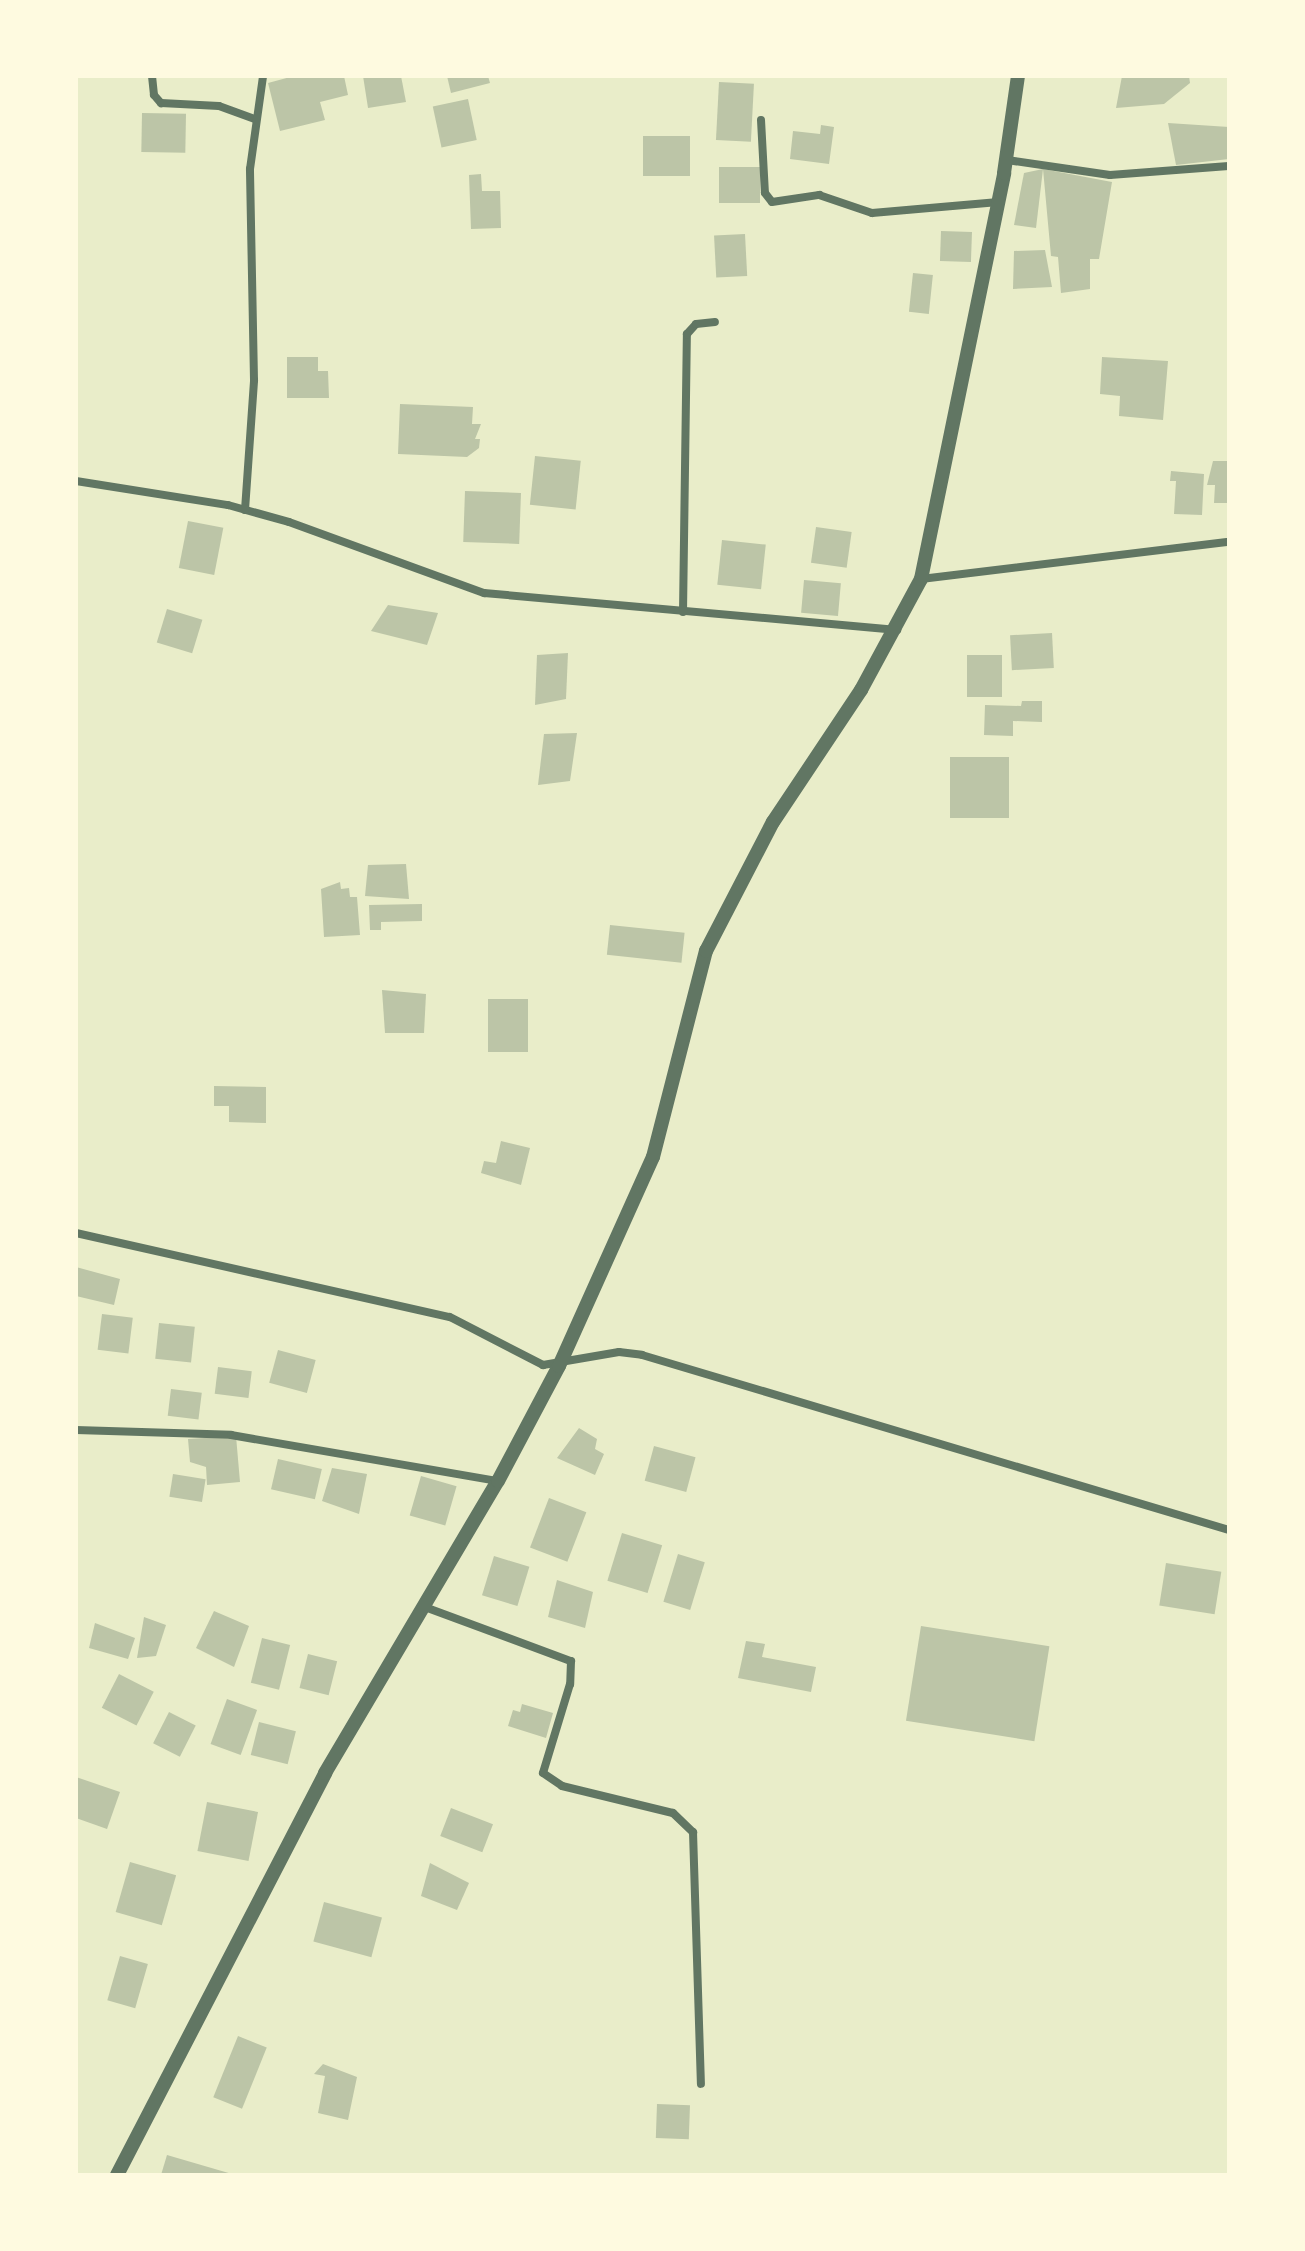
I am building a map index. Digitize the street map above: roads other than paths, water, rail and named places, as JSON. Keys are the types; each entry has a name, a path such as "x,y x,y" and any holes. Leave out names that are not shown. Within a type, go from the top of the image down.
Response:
{"street":[{"path":"152,76 154,95 161,103 219,106 255,119"},
{"path":"245,510 254,380 250,169 263,76"},
{"path":"117,2175 325,1773 498,1481 559,1366 653,1157 706,951 773,822 897,630 921,579 999,202 1018,76"},
{"path":"761,120 765,193 772,202 819,195 872,213 999,202"},
{"path":"1007,160 1110,175 1229,166"},
{"path":"683,612 687,334 696,324 715,322"},
{"path":"76,481 245,510 484,593 897,630"},
{"path":"921,579 1229,542"},
{"path":"76,1233 450,1317 528,1359 559,1366 619,1352 642,1355 1229,1530"},
{"path":"76,1430 231,1435 498,1481"},
{"path":"422,1605 571,1661 573,1673 543,1773 562,1786 673,1813 693,1832 701,2084"}]}
